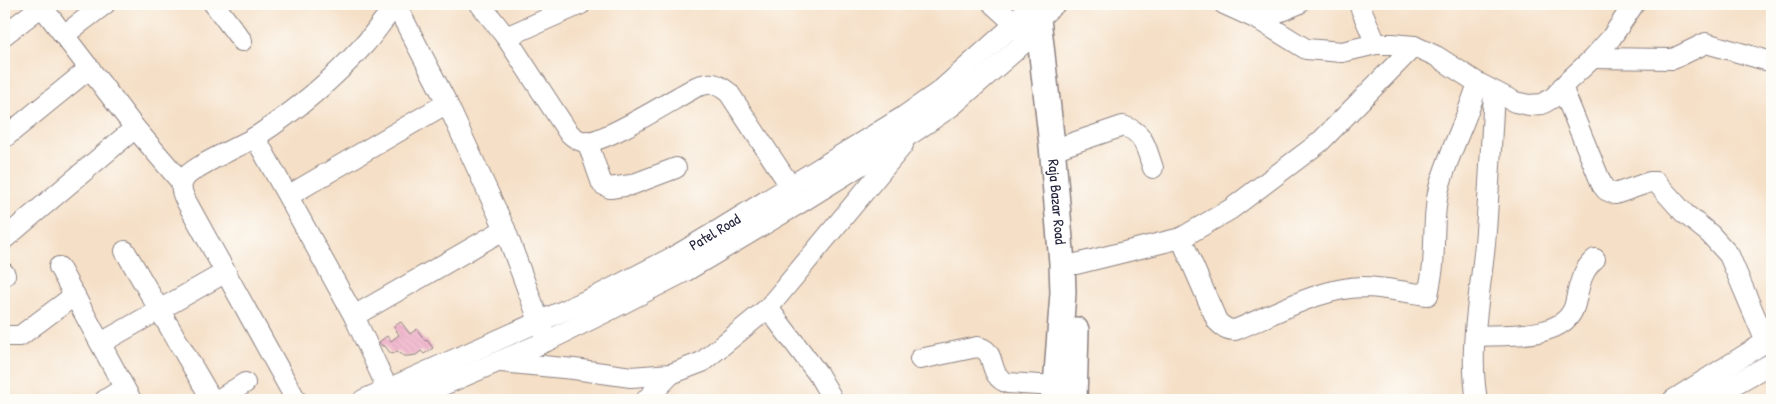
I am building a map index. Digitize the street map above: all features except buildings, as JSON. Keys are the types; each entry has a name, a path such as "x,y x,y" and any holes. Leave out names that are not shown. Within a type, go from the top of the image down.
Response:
{"main road":[{"name":"Raja Bazar Road","path":"1040,9 1053,55 1072,202 1076,264 1061,396"},
{"name":"Raja Bazar Road","path":"1040,9 1062,263 1061,396"}],"street":[{"path":"64,35 105,4"},
{"path":"214,4 242,41"},
{"path":"480,4 506,37 568,132 576,139 587,142 592,141 629,124 696,87 706,83 719,85 729,93 790,187"},
{"path":"506,37 581,4"},
{"path":"993,4 1040,9"},
{"path":"1224,4 1259,20 1306,49 1342,52 1376,44 1414,46 1436,56 1486,87 1515,102 1529,106 1542,104 1554,97 1611,38 1634,4"},
{"path":"1259,20 1298,4"},
{"path":"1359,4 1376,44"},
{"path":"4,35 41,5 135,128 182,183"},
{"path":"296,400 185,199 181,190 182,183 190,172 255,137 295,110 335,76 366,43 397,5 447,103 505,229 547,341"},
{"name":"Patel Road","path":"408,400 547,341 608,311 686,271 800,203 952,106 1025,42 1040,9"},
{"name":"Patel Road","path":"363,400 599,295 677,255 904,117 940,91 1040,9"},
{"path":"1593,58 1673,59 1706,43 1772,62"},
{"path":"1076,264 1181,238 1231,209 1320,142 1414,46"},
{"path":"4,138 90,68"},
{"path":"1181,238 1217,321 1224,328 1230,330 1235,330 1317,296 1345,289 1364,287 1428,295 1433,264 1438,190 1452,149 1473,100 1486,87"},
{"path":"1476,400 1474,382 1475,336 1485,244 1486,87"},
{"path":"1562,88 1597,175 1606,190 1615,194 1650,182 1659,184 1684,213 1710,234 1729,255 1769,340 1672,400"},
{"path":"288,196 447,103"},
{"path":"1064,146 1123,126 1138,133 1142,138 1153,168"},
{"path":"4,239 135,128"},
{"path":"498,362 574,369 631,377 671,374 702,362 768,308 914,132"},
{"path":"255,137 354,316 388,390"},
{"path":"587,142 602,184 610,188 631,185 676,168"},
{"path":"354,316 505,229"},
{"path":"125,251 212,400"},
{"path":"1475,336 1532,333 1550,330 1562,324 1571,315 1584,271 1595,259"},
{"path":"59,267 128,394 105,400"},
{"path":"101,343 226,272"},
{"path":"4,336 20,336 75,294"},
{"path":"768,308 818,374 833,400"},
{"path":"920,359 977,346 983,348 990,355 994,372 1001,380 1061,396"},
{"path":"1707,400 1772,363"},
{"path":"646,400 671,374"},
{"path":"218,400 245,383"}]}
